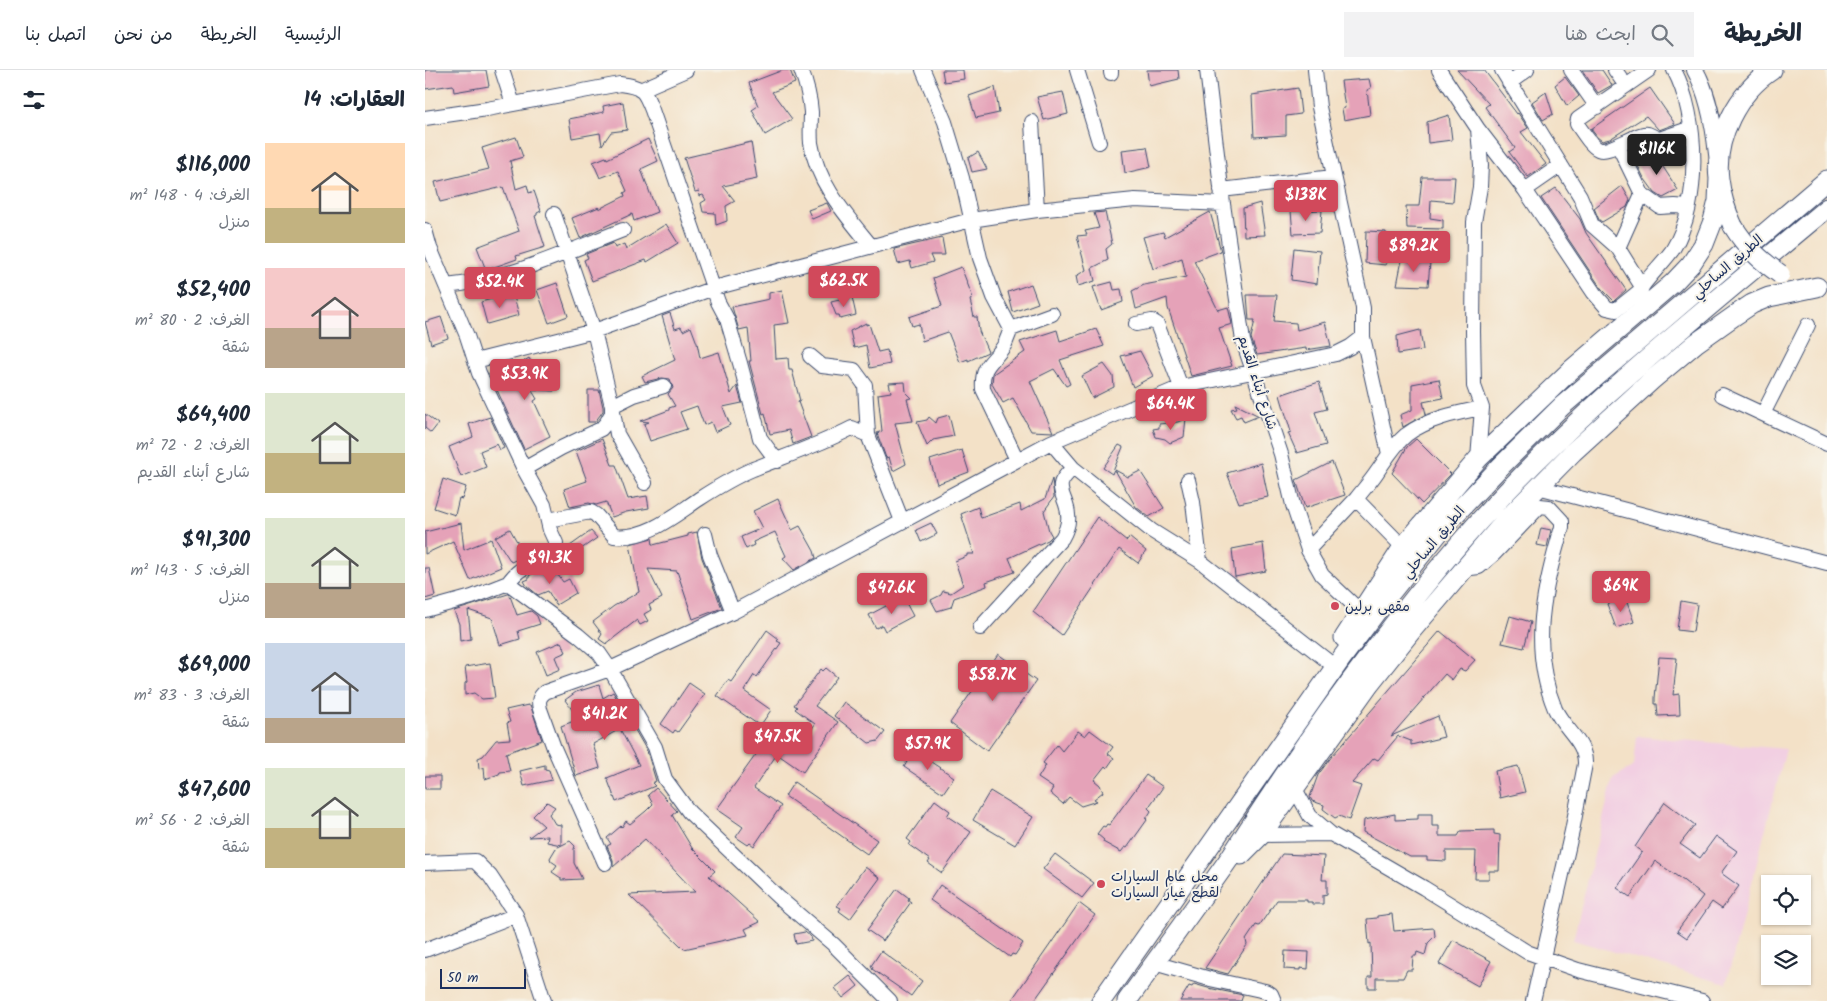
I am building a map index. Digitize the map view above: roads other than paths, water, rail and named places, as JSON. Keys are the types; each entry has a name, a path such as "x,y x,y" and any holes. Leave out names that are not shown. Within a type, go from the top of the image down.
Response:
{"highway":[{"path":"1318,692 1329,662 1360,611 1403,547 1478,459 1571,370 1673,283 1691,264 1704,244 1713,221 1717,201 1722,141 1731,116 1745,94 1764,75 1772,70"},
{"path":"1719,172 1723,203 1733,226 1745,245 1761,261 1780,274 1798,282 1822,288"},
{"name":"الطريق الساحلي","path":"1101,1001 1318,692 1388,596 1445,525 1500,466 1562,406 1630,350 1827,180"},
{"name":"الطريق الساحلي","path":"1127,1001 1227,862 1271,794 1349,685 1401,614 1460,542 1515,482 1574,425 1641,365 1827,208"},
{"path":"1227,862 1245,853 1261,835 1370,683 1463,569 1505,521 1573,452 1652,380 1696,344 1752,304 1769,297 1822,288"}],"main road":[{"path":"1695,70 1707,101 1713,125 1719,172"}],"street":[{"path":"503,70 513,104"},
{"path":"640,90 685,70"},
{"path":"801,70 805,79 811,110 811,142 818,170 840,207 871,246"},
{"path":"923,70 945,122 962,178 980,258 994,297 1011,329"},
{"path":"1077,70 1099,142"},
{"name":"شارع أبناء القديم","path":"1207,70 1222,197 1243,341 1281,454 1293,505 1308,550 1322,575 1360,611"},
{"path":"1315,70 1319,107 1333,177 1363,308 1363,336 1389,454"},
{"path":"1439,70 1478,129 1525,190 1594,293 1607,308 1616,310 1641,290 1641,285 1656,271 1674,248 1682,230 1688,207 1693,182 1694,162 1691,128 1684,93 1674,70"},
{"path":"1502,70 1579,196 1592,225 1618,248 1641,285"},
{"path":"1509,82 1527,70"},
{"path":"1571,70 1597,107"},
{"path":"1615,70 1626,86"},
{"path":"1649,70 1579,119 1577,124 1592,146 1599,150 1610,149 1641,135 1648,134 1659,139 1691,128"},
{"path":"425,118 620,84 637,86 647,96 717,302 727,319 760,438 777,461"},
{"path":"1032,122 1037,210"},
{"path":"1478,129 1481,165 1480,187 1474,222 1473,331 1474,386 1482,408 1478,459"},
{"path":"1618,145 1642,194 1660,206 1688,207"},
{"path":"1525,190 1561,166"},
{"path":"475,362 594,331 713,288 971,220 1037,210 1135,200 1222,197 1333,177"},
{"path":"1618,248 1642,194"},
{"path":"554,214 594,331 617,434 645,483"},
{"path":"425,230 475,362 524,469 544,505 550,530 556,544 550,555 519,572 508,582 472,597 425,610"},
{"path":"446,286 495,278 623,230"},
{"path":"1017,460 983,389 983,373 1005,344 1011,329 1052,314"},
{"path":"1136,324 1152,321 1157,324 1181,387"},
{"path":"1763,414 1807,324"},
{"path":"605,863 554,748 538,703 540,696 550,690 610,669 733,612 1051,442 1181,387 1336,354 1350,347 1363,336"},
{"path":"810,356 822,366 854,370 865,385 868,435 902,521"},
{"path":"612,406 634,395 664,386"},
{"path":"1722,395 1826,443"},
{"path":"524,469 561,448 601,429 612,413 612,406"},
{"path":"1308,550 1356,499 1389,454 1406,435 1424,425 1452,414 1482,408"},
{"path":"548,520 591,512 596,515 614,536 640,533 666,523 715,489 752,470 824,442 852,428 868,435"},
{"path":"1051,442 1073,468 1152,531 1200,561 1329,662"},
{"path":"980,628 1062,538 1067,529 1069,511 1061,491 1061,484 1073,468"},
{"path":"1188,480 1193,502 1200,561"},
{"path":"1538,487 1827,563"},
{"path":"1356,499 1403,547"},
{"path":"1463,569 1479,567 1540,506 1549,507 1562,521 1547,582 1540,630 1543,664 1548,691 1556,712 1564,725 1583,747 1585,755 1572,832 1533,1001"},
{"path":"705,534 710,555 733,612"},
{"path":"508,582 578,634 599,653 655,747 665,779 689,812 778,897 833,944 890,1001"},
{"path":"1295,789 1310,816 1331,834 1424,888 1527,952 1542,959 1578,970 1702,1001"},
{"path":"1261,835 1331,834"},
{"path":"425,863 475,861 490,876 516,916 544,1001"},
{"path":"425,950 516,916"},
{"path":"1154,964 1209,979 1265,991 1271,994 1274,1001"}],"place":[{"name":"مقهى برلين","path":"1335,606"},
{"name":"محل عالم السيارات لقطع غيار السيارات","path":"1101,884"}]}
